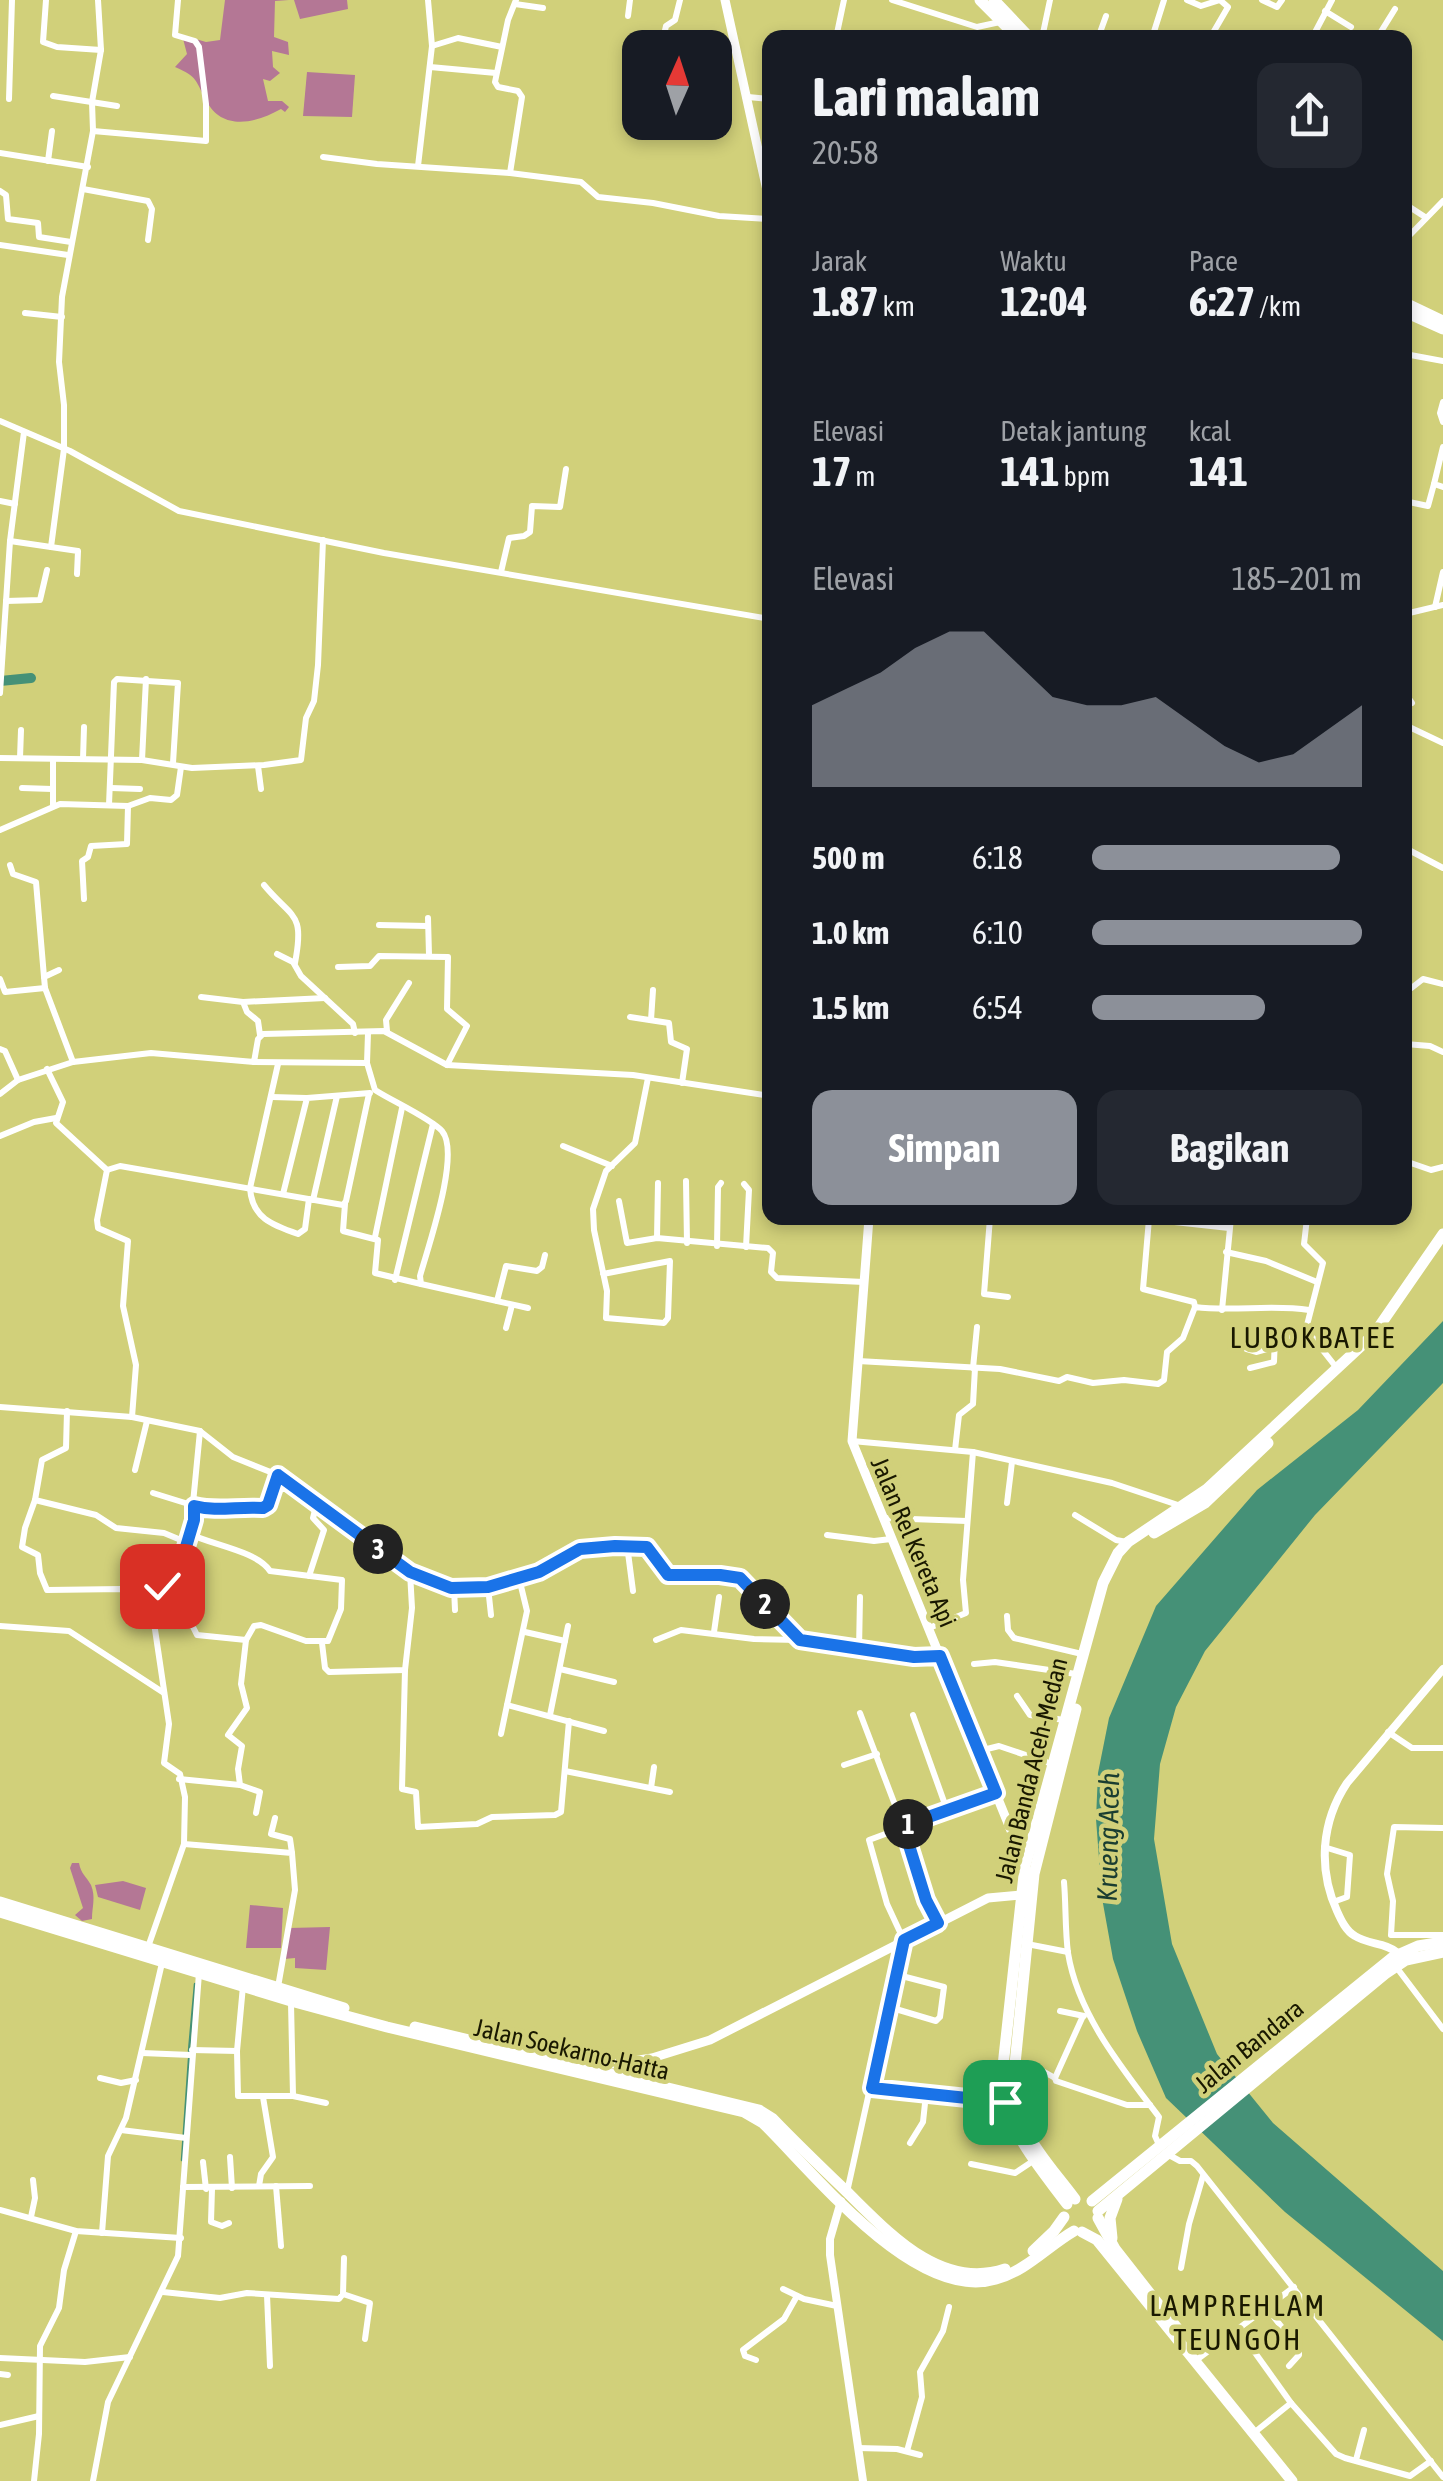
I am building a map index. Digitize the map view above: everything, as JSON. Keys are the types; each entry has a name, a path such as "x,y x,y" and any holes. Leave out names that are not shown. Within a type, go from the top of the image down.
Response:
{"highway":[{"path":"980,0 1010,30"},
{"path":"995,0 1023,30"},
{"path":"1412,306 1443,320"},
{"path":"1412,315 1443,329"},
{"name":"Jalan Banda Aceh-Medan","path":"1068,2207 1021,2141 1005,2102 1002,2075 1022,1896 1034,1829 1110,1583 1138,1544 1222,1489 1301,1408 1381,1336 1438,1251 1443,1234"},
{"name":"Jalan Banda Aceh-Medan","path":"1068,2207 1026,2134 1014,2100 1014,2066 1039,1848 1103,1583 1128,1542 1228,1471 1378,1330 1438,1251"},
{"name":"Jalan Soekarno-Hatta","path":"0,1902 148,1947 291,2002 744,2112 763,2123 811,2165 911,2262 943,2278 967,2282 1001,2278 1078,2231 1092,2228 1096,2210"},
{"name":"Jalan Soekarno-Hatta","path":"0,1912 487,2047"},
{"name":"Jalan Bandara","path":"1388,1969 1394,1945 1443,1938"},
{"name":"Jalan Bandara","path":"1096,2210 1388,1969 1443,1952"},
{"name":"Jalan Soekarno-Hatta","path":"503,2051 589,2067 760,2110 811,2165"},
{"name":"Jalan Bandara","path":"1096,2210 1164,2151"},
{"path":"1116,2249 1110,2234 1110,2218 1122,2191"},
{"name":"Jalan Soekarno-Hatta","path":"844,2197 912,2251 964,2274 997,2272 1022,2260 1054,2232 1068,2207"},
{"path":"1214,2382 1116,2249 1096,2210 1068,2207 1078,2231 1097,2240 1292,2481"}],"main road":[{"path":"726,0 762,165"},
{"name":"Jalan Rel Kereta Api","path":"868,1225 852,1441 1026,1866"},
{"path":"1013,1830 1034,1829"},
{"path":"589,2067 684,2050 765,2013 988,1898 1022,1896"}],"street":[{"path":"9,99 12,0"},
{"path":"46,0 43,42 102,50"},
{"path":"51,547 64,449 59,362 62,317 68,255 93,131 92,102 102,50 98,0"},
{"path":"93,131 206,142 200,47 196,41 175,35 178,0"},
{"path":"418,166 432,46 428,0"},
{"path":"628,16 630,0"},
{"path":"665,30 675,20 680,0"},
{"path":"838,30 844,0"},
{"path":"892,0 977,27 1002,21"},
{"path":"1044,30 1050,0"},
{"path":"1155,30 1164,0"},
{"path":"1187,0 1201,6 1220,0 1228,6 1214,30"},
{"path":"1262,0 1278,7 1282,0"},
{"path":"1316,30 1332,0"},
{"path":"510,172 522,96 518,91 498,87 496,73 516,2 543,8"},
{"path":"1382,30 1395,8"},
{"path":"1325,11 1351,26"},
{"path":"1101,30 1106,16"},
{"path":"432,46 458,38 502,47"},
{"path":"430,67 496,73"},
{"path":"54,96 117,106"},
{"path":"748,96 762,98"},
{"path":"48,161 52,132"},
{"path":"0,154 88,167"},
{"path":"323,156 581,182 598,197 719,216 762,219"},
{"path":"83,190 148,201 152,209 148,240"},
{"path":"0,192 6,195 8,219 38,223 40,237 71,242"},
{"path":"1412,232 1443,201"},
{"path":"1412,209 1424,218"},
{"path":"0,245 68,255"},
{"path":"25,312 62,317"},
{"path":"1412,355 1443,360"},
{"path":"1443,402 1443,422"},
{"path":"0,421 64,449 179,511 762,617"},
{"path":"1,687 10,541 24,432"},
{"path":"1412,503 1428,506 1443,448"},
{"path":"502,572 510,538 530,532 532,506 560,506 566,468"},
{"path":"1434,484 1443,487"},
{"path":"0,501 15,504"},
{"path":"0,758 142,760 177,765 265,765 302,759 318,665 323,540"},
{"path":"10,541 79,552 77,574"},
{"path":"6,601 40,600 47,570"},
{"path":"1412,612 1439,606 1443,572"},
{"path":"142,760 146,679"},
{"path":"0,830 53,806 128,806 150,798 175,798 178,682 115,680 109,805"},
{"path":"82,759 84,727"},
{"path":"1412,727 1443,742"},
{"path":"20,758 21,730"},
{"path":"53,759 53,806"},
{"path":"262,789 265,765"},
{"path":"22,788 52,789"},
{"path":"111,788 140,788"},
{"path":"84,898 82,860 88,857 91,846 126,844 128,806"},
{"path":"1412,852 1443,868"},
{"path":"10,865 13,874 36,882 45,988 74,1062"},
{"path":"264,885 289,907 296,922 299,944 295,964"},
{"path":"379,925 427,922 428,955"},
{"path":"277,954 295,964 301,976 353,1024 355,1033"},
{"path":"338,967 370,966 378,956 428,955 450,959 447,1009 467,1026 446,1065"},
{"path":"44,977 58,970"},
{"path":"0,979 6,992 45,988"},
{"path":"1412,988 1424,979 1443,984"},
{"path":"386,1032 386,1020 409,983"},
{"path":"651,1020 653,990"},
{"path":"201,998 243,1002 325,998"},
{"path":"243,1002 247,1012 258,1021 260,1036 254,1062"},
{"path":"630,1017 668,1022 671,1042 686,1048 682,1083"},
{"path":"372,1032 367,1063 372,1092 344,1204 342,1230 375,1236"},
{"path":"260,1036 386,1032 446,1065 648,1078 762,1095"},
{"path":"1412,1045 1443,1052"},
{"path":"0,1049 5,1051 12,1074 18,1080"},
{"path":"0,1094 18,1080 47,1069 151,1053 278,1064 367,1063"},
{"path":"278,1064 250,1188 251,1202 257,1214 295,1234 305,1229 337,1096"},
{"path":"47,1069 62,1102 56,1123 107,1170"},
{"path":"603,1274 670,1261 668,1318 664,1323 606,1318 607,1291 603,1274 594,1209 603,1179 635,1143 648,1078"},
{"path":"272,1097 372,1092 433,1124 448,1140 450,1150 421,1284"},
{"path":"283,1194 306,1098"},
{"path":"402,1108 375,1236 379,1243 374,1271 395,1280 528,1308"},
{"path":"0,1136 56,1118"},
{"path":"395,1280 433,1124"},
{"path":"562,1146 612,1166"},
{"path":"1412,1163 1431,1170 1443,1168"},
{"path":"107,1170 120,1166 344,1204"},
{"path":"107,1170 97,1224 102,1231 128,1241 123,1306 136,1365 132,1417"},
{"path":"686,1180 687,1243"},
{"path":"658,1183 658,1238"},
{"path":"717,1246 721,1183"},
{"path":"744,1184 749,1190 746,1247"},
{"path":"620,1201 626,1242 658,1238 771,1250 771,1272 777,1278 864,1282"},
{"path":"990,1225 984,1294 1008,1297"},
{"path":"858,1361 974,1368 1059,1381 1067,1377 1093,1383 1124,1380 1158,1384 1164,1380 1167,1352 1184,1338 1195,1307 1194,1302 1143,1288 1150,1225"},
{"path":"1199,1225 1229,1228"},
{"path":"1222,1310 1230,1225"},
{"path":"1306,1225 1304,1244 1323,1263 1306,1329 1336,1367"},
{"path":"1226,1252 1266,1260 1317,1282"},
{"path":"498,1301 506,1266 537,1270 545,1255"},
{"path":"506,1328 512,1304"},
{"path":"1195,1307 1309,1310"},
{"path":"956,1450 959,1415 973,1404 978,1327"},
{"path":"1250,1368 1272,1364 1275,1337 1306,1329"},
{"path":"1246,1349 1256,1352 1274,1347"},
{"path":"0,1406 132,1417 200,1431 233,1457 278,1475 410,1572 454,1588 488,1587 539,1572 580,1549 627,1545 651,1550 668,1575 740,1578 800,1640"},
{"path":"67,1411 66,1448 42,1460 36,1500 24,1528 22,1546 37,1552 47,1590 122,1589 158,1598"},
{"path":"135,1470 146,1421"},
{"path":"148,1947 184,1844 186,1797 180,1774 164,1763 169,1728 152,1616 166,1576 183,1557 189,1539 200,1431"},
{"path":"852,1441 973,1452 1112,1483 1181,1506"},
{"path":"929,1628 966,1615 962,1580 973,1452"},
{"path":"1007,1503 1012,1462"},
{"path":"153,1492 215,1511 237,1506 263,1508 268,1505 278,1475"},
{"path":"36,1500 96,1515 116,1528 164,1533 234,1548 264,1562 270,1570 340,1579 344,1584 341,1610 330,1638 322,1643 261,1625 254,1626 246,1640 241,1689 247,1708 228,1732 242,1746 240,1785"},
{"path":"309,1576 324,1530 313,1518 317,1502"},
{"path":"1075,1515 1116,1540 1128,1542"},
{"path":"882,1518 966,1521"},
{"path":"826,1536 891,1539"},
{"path":"627,1545 633,1591"},
{"path":"410,1572 412,1608 405,1670 402,1789 416,1792 418,1827 478,1824 492,1817 556,1816 561,1812 570,1722"},
{"path":"501,1734 525,1632 527,1611 519,1578"},
{"path":"488,1587 491,1615"},
{"path":"454,1588 455,1610"},
{"path":"714,1632 718,1597"},
{"path":"859,1650 860,1597"},
{"path":"152,1616 189,1619 197,1635 246,1640"},
{"path":"1008,1616 1008,1630 1014,1638 1083,1654"},
{"path":"0,1626 70,1632 164,1693"},
{"path":"550,1715 568,1626"},
{"path":"656,1640 681,1630 940,1656"},
{"path":"525,1632 566,1641"},
{"path":"322,1643 329,1672 405,1670"},
{"path":"974,1664 995,1662 1078,1674"},
{"path":"1443,1669 1388,1732 1336,1801 1329,1818 1324,1847 1333,1902 1350,1932 1364,1941 1394,1945 1390,1932 1394,1900 1387,1874 1392,1829 1396,1826 1443,1830"},
{"path":"560,1670 614,1682"},
{"path":"1016,1696 1030,1716 1069,1717"},
{"path":"508,1705 604,1731"},
{"path":"860,1713 926,1900 938,1923"},
{"path":"913,1715 947,1810"},
{"path":"1388,1732 1412,1748 1443,1748"},
{"path":"978,1751 999,1746 1052,1764"},
{"path":"844,1765 877,1754"},
{"path":"651,1788 654,1767"},
{"path":"565,1770 670,1792"},
{"path":"179,1779 240,1785 260,1792 256,1813"},
{"path":"862,2481 830,2239 872,2088 904,1940 887,1904 868,1842 996,1793"},
{"path":"275,1818 271,1834 290,1838 295,1890 278,1988"},
{"path":"184,1844 292,1853"},
{"path":"1324,1847 1350,1855 1347,1897 1333,1902"},
{"path":"1064,1882 1068,1952 1086,2014 1159,2117 1155,2136 1164,2151 1175,2160 1191,2161 1203,2175 1443,2477"},
{"path":"1027,1944 1068,1952"},
{"path":"102,2233 108,2156 121,2130 136,2080 162,1960"},
{"path":"93,2481 108,2402 178,2256 194,1967"},
{"path":"1388,1969 1443,2029"},
{"path":"889,2007 936,2020 940,2017 944,1987 898,1975"},
{"path":"243,1986 237,2051 238,2096 293,2096 326,2102"},
{"path":"291,2002 293,2096"},
{"path":"1060,2010 1086,2014"},
{"path":"1055,2078 1086,2014"},
{"path":"142,2053 237,2051"},
{"path":"1014,2066 1038,2069 1058,2083 1107,2100 1141,2107 1150,2105"},
{"path":"100,2078 121,2083 136,2080"},
{"path":"872,2088 1005,2102"},
{"path":"910,2143 920,2128 926,2094"},
{"path":"259,2186 261,2174 273,2157 264,2096"},
{"path":"121,2130 183,2137"},
{"path":"230,2157 232,2188"},
{"path":"971,2164 1014,2173 1034,2160"},
{"path":"202,2162 211,2222 222,2226 229,2223"},
{"path":"1180,2268 1203,2175"},
{"path":"31,2217 36,2198 33,2180"},
{"path":"276,2186 280,2246"},
{"path":"183,2187 310,2186"},
{"path":"0,2210 76,2231 178,2238"},
{"path":"34,2481 40,2346 59,2308 64,2270 76,2231"},
{"path":"163,2292 220,2298 244,2293 339,2299 344,2258"},
{"path":"1199,2358 1294,2287"},
{"path":"783,2290 837,2306"},
{"path":"268,2294 270,2366"},
{"path":"342,2294 370,2302 365,2339"},
{"path":"756,2360 745,2356 743,2350 784,2319 797,2296"},
{"path":"906,2451 922,2398 920,2372 944,2331 949,2307"},
{"path":"1266,2307 1299,2350 1289,2366"},
{"path":"1238,2329 1290,2403 1336,2454 1403,2471 1409,2478 1431,2461"},
{"path":"0,2358 85,2362 131,2357"},
{"path":"1255,2432 1290,2403"},
{"path":"0,2425 39,2416"},
{"path":"1356,2460 1364,2430"},
{"path":"858,2448 920,2455"}],"shaded area":[{"path":"225,0 289,0 275,1 274,37 288,42 289,55 272,51 273,67 280,73 270,81 263,79 268,101 282,101 289,107 285,112 281,109 251,121 230,121 213,110 195,80 175,67 187,54 182,35 206,42 220,40"},
{"path":"294,0 347,0 348,9 300,19"},
{"path":"307,72 355,75 352,117 303,116"},
{"path":"72,1863 79,1863 91,1885 92,1919 82,1921 75,1915 83,1908 70,1868"},
{"path":"123,1881 146,1888 140,1910 98,1897 95,1885"},
{"path":"250,1905 283,1908 281,1948 246,1948"},
{"path":"330,1927 326,1970 295,1968 295,1958 284,1959 289,1928"}],"water":[{"name":"Krueng Aceh","path":"1443,1321 1443,1383 1315,1515 1205,1651 1176,1707 1160,1764 1154,1839 1172,1944 1217,2054 1273,2123 1443,2271 1443,2341 1285,2212 1166,2098 1137,2031 1113,1959 1102,1898 1096,1819 1098,1773 1109,1718 1156,1606 1257,1490 1358,1410"}],"waterway":[{"path":"0,681 31,678"},
{"path":"189,2051 195,1984"},
{"path":"182,2160 189,2059"}],"district":[{"name":"LUBOKBATEE","path":"1313,1338"},
{"name":"LAMPREHLAM TEUNGOH","path":"1238,2323"}],"route":[{"path":"162,1586 183,1557 194,1506 215,1511 237,1506 263,1508 268,1505 278,1475 410,1572 451,1588 488,1587 539,1572 580,1549 641,1546 651,1550 668,1575 740,1578 800,1640 914,1657 940,1656 996,1793 903,1826 926,1900 938,1923 904,1940 872,2088 1005,2102"}]}
